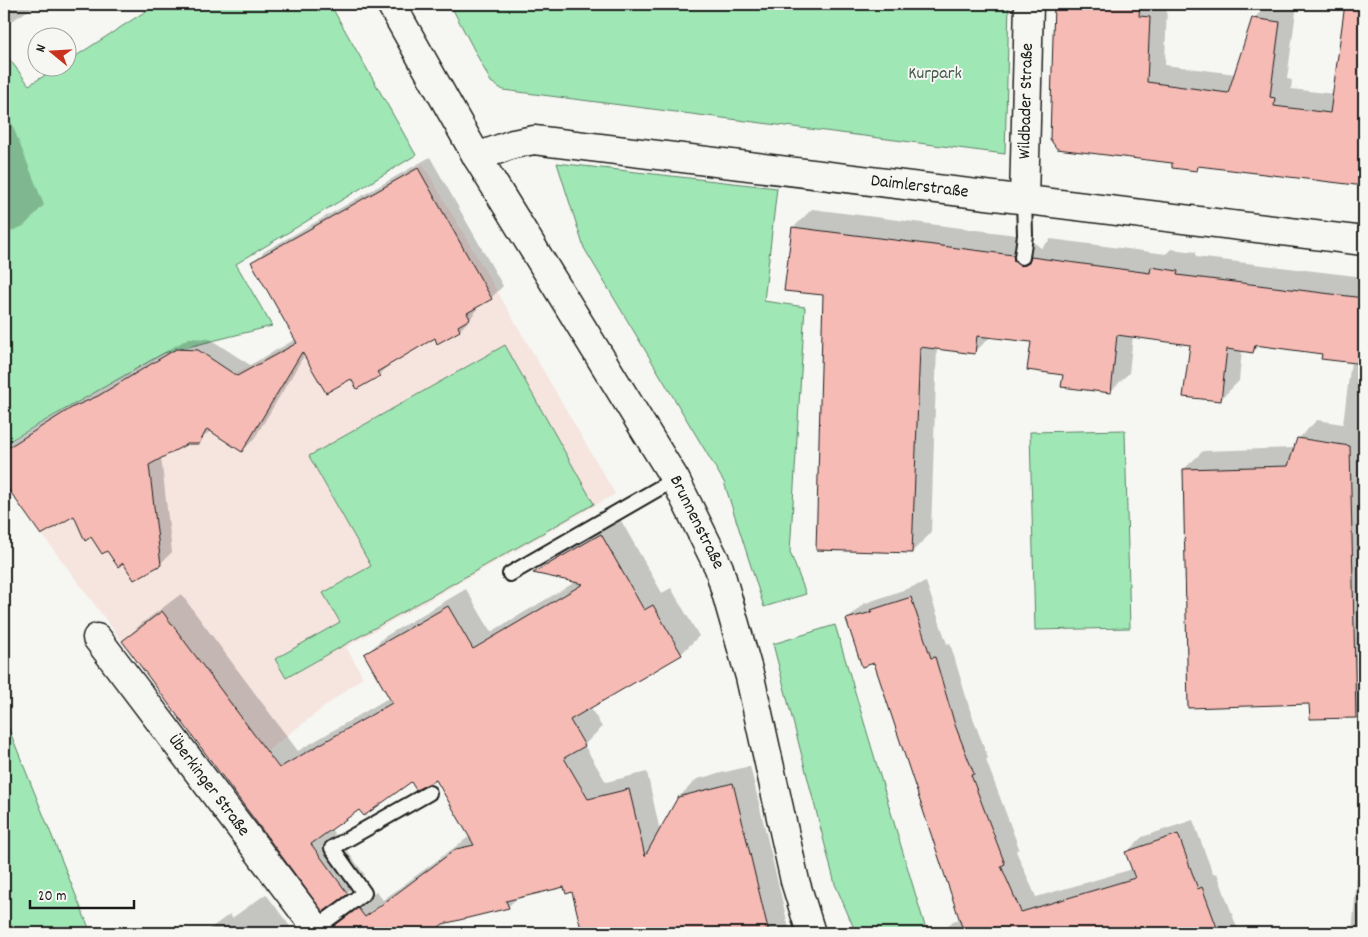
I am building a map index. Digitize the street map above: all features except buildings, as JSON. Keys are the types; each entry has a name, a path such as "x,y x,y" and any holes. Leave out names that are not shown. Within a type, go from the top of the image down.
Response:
{"street":[{"name":"Brunnenstraße","path":"391,4 477,157 675,479 719,568 750,677 795,881 811,933"},
{"name":"Wildbader Straße","path":"1024,199 1029,4"},
{"name":"Daimlerstraße","path":"477,157 513,144 534,140 1364,241"},
{"name":"Überkinger Straße","path":"97,638 318,931"}],"lane":[{"path":"1022,257 1025,235 1024,199"},
{"path":"510,574 675,479"},
{"path":"318,931 364,893 332,848 429,793"}],"shaded area":[{"path":"423,164 615,494 346,647 363,677 227,782 4,483 4,449 176,349 231,375 297,343 251,262"}],"green space":[{"path":"157,4 330,4 416,155 236,264 272,326 164,353 4,444 4,52 29,85 41,78 78,78 78,55"},
{"name":"Kurpark","path":"450,4 1009,4 1005,154 503,90 491,82"},
{"path":"557,163 777,188 764,301 805,307 790,552 806,594 764,607 724,482 584,248"},
{"path":"505,345 594,504 286,678 275,659 340,622 323,593 371,566 309,456"},
{"path":"1125,430 1130,628 1035,630 1030,432"},
{"path":"835,625 927,933 856,933 835,884 773,644"},
{"path":"4,717 91,933 4,933"}]}
